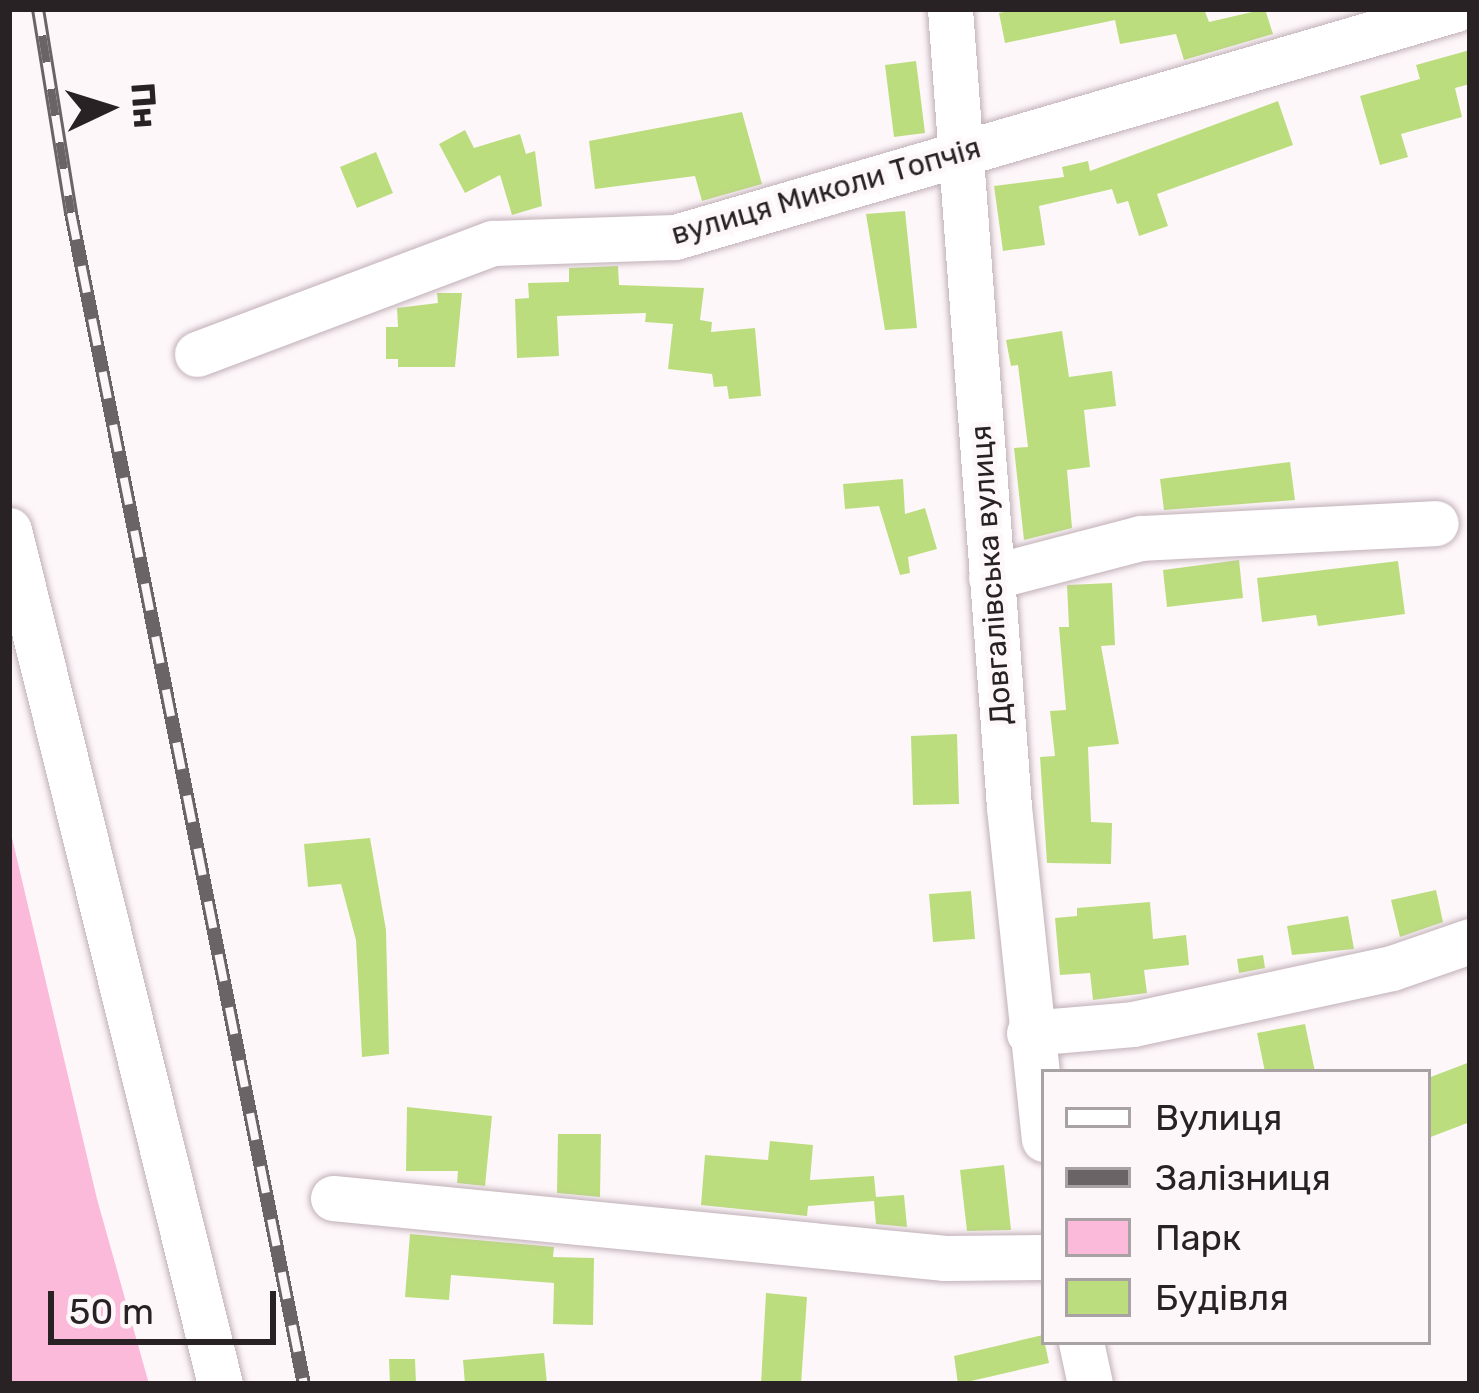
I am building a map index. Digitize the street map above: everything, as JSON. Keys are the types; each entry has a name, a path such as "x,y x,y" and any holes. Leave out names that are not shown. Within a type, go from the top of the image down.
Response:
{"street":[{"name":"Довгалівська вулиця","path":"950,9 1029,1033 1041,1118"},
{"name":"вулиця Миколи Топчія","path":"197,354 493,243 675,237 1456,9"},
{"path":"992,577 1141,538 1436,523"},
{"path":"9,530 220,1384"},
{"path":"1029,1033 1133,1024 1392,968 1470,941"},
{"path":"333,1198 945,1258 1041,1257"},
{"path":"1082,1345 1090,1384"}],"green space":[{"path":"9,825 97,1199 149,1384 9,1384"}],"building":[{"path":"1019,9 1204,9 1209,22 1265,9 1273,34 1184,60 1176,34 1120,44 1115,20 1005,43 999,13"},
{"path":"1470,50 1470,84 1455,88 1462,117 1401,134 1408,157 1380,165 1360,96 1420,79 1416,65"},
{"path":"916,61 925,133 894,137 885,65"},
{"path":"1278,101 1293,145 1157,194 1168,226 1139,236 1128,201 1117,204 1112,189 1039,206 1045,245 1003,251 994,186 1064,177 1062,167 1088,161 1090,171"},
{"path":"742,112 762,184 702,201 695,176 595,189 589,141"},
{"path":"465,130 474,148 520,134 526,154 535,151 542,206 512,215 500,175 465,193 439,144"},
{"path":"376,152 393,193 357,208 340,167"},
{"path":"905,211 917,328 885,330 866,214"},
{"path":"618,266 619,285 704,288 700,320 712,322 711,332 755,328 761,396 729,399 727,386 714,387 712,374 668,369 673,324 645,322 646,313 557,316 559,356 517,358 515,299 529,298 528,283 569,282 569,268"},
{"path":"437,293 462,293 455,367 398,367 398,359 386,359 386,327 398,327 397,308 438,303"},
{"path":"1062,331 1069,377 1112,371 1116,406 1084,410 1090,467 1067,470 1072,528 1024,540 1014,448 1028,447 1018,365 1011,366 1006,340"},
{"path":"1290,462 1295,500 1164,510 1160,479"},
{"path":"903,479 905,514 925,508 937,549 908,557 910,573 900,575 879,506 845,509 843,484"},
{"path":"1239,560 1243,598 1167,607 1163,570"},
{"path":"1398,561 1405,614 1318,626 1316,615 1262,622 1257,578"},
{"path":"1112,583 1115,645 1101,646 1119,744 1088,747 1091,822 1112,823 1111,864 1047,863 1040,757 1055,756 1050,711 1066,710 1059,627 1069,627 1067,585"},
{"path":"957,734 959,804 913,805 911,736"},
{"path":"370,838 386,930 389,1054 362,1057 356,940 341,884 308,887 304,844"},
{"path":"1436,890 1443,922 1400,937 1391,900"},
{"path":"971,891 975,939 933,942 929,894"},
{"path":"1150,902 1153,939 1186,935 1189,965 1144,970 1147,993 1093,1000 1090,973 1060,975 1055,918 1077,916 1077,908"},
{"path":"1348,916 1354,949 1292,955 1287,926"},
{"path":"1263,955 1265,968 1239,973 1237,959"},
{"path":"1305,1024 1314,1069 1264,1069 1257,1033"},
{"path":"1470,1062 1470,1122 1431,1137 1431,1077"},
{"path":"407,1107 492,1116 485,1186 457,1183 458,1171 406,1171"},
{"path":"558,1134 601,1134 600,1197 557,1193"},
{"path":"770,1141 813,1145 810,1180 874,1176 876,1197 904,1195 907,1227 876,1224 874,1201 808,1206 807,1216 701,1205 705,1155 768,1160"},
{"path":"1004,1165 1011,1230 967,1231 960,1170"},
{"path":"410,1234 554,1247 553,1257 594,1258 593,1325 553,1324 554,1283 451,1275 449,1300 405,1297"},
{"path":"766,1293 807,1297 801,1384 761,1384"},
{"path":"1041,1335 1049,1363 958,1384 954,1356"},
{"path":"544,1353 547,1384 465,1384 463,1360"},
{"path":"389,1359 415,1359 416,1384 390,1384"}],"railway":[{"path":"38,9 71,213 304,1384"}]}
